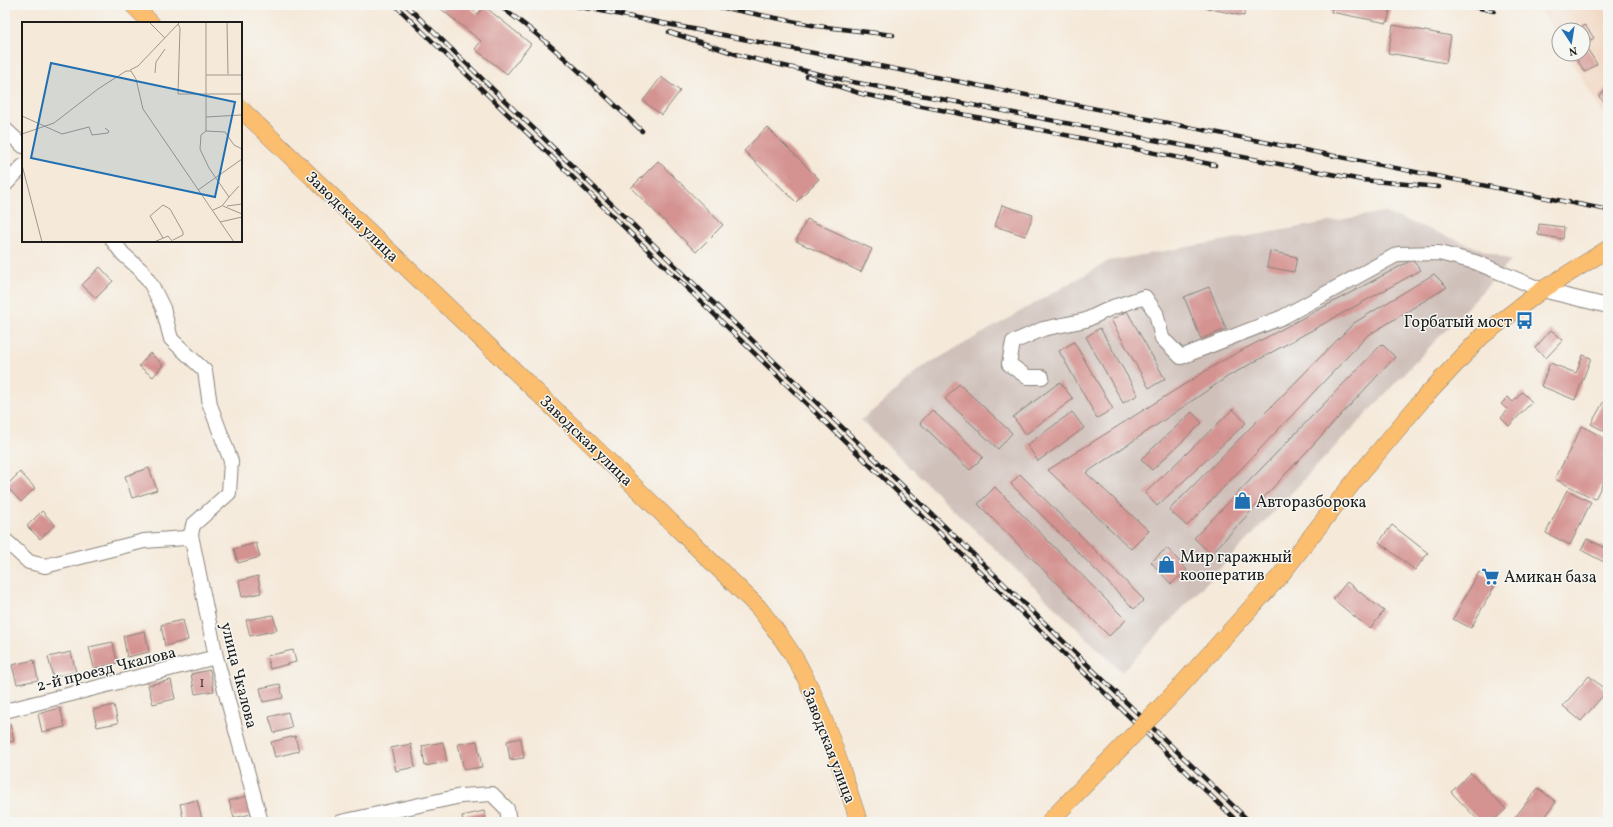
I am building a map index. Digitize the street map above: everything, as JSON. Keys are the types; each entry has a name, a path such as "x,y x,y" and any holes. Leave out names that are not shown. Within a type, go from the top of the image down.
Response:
{"main road":[{"path":"133,5 150,22"},
{"name":"Заводская улица","path":"242,110 586,439 758,608 780,635 807,683 825,722 859,822"},
{"path":"1049,822 1176,691 1280,576 1359,475 1422,400 1482,336 1542,290 1608,249"}],"street":[{"path":"5,129 22,145"},
{"path":"5,185 22,167"},
{"path":"5,540 29,562 44,566 144,540 185,538 191,535 193,526 229,493 231,461 210,405 205,371 171,339 163,308 152,286 141,270 123,254 114,242"},
{"path":"1042,377 1027,377 1009,364 1013,342 1043,329 1086,320 1113,307 1145,297 1156,313 1162,338 1181,357 1283,317 1398,254 1439,253 1475,262 1542,290 1608,306"},
{"name":"улица Чкалова","path":"191,535 216,657 261,822"},
{"name":"2-й проезд Чкалова","path":"5,711 216,657"},
{"path":"340,822 461,796 492,794 508,816"}],"shaded area":[{"path":"1537,5 1608,5 1608,121 1572,62 1591,62 1591,22 1551,22 1551,28"},
{"name":"Мир гаражный кооператив","path":"1384,212 1511,261 1122,672 861,420 918,370 1109,261"}],"building":[{"path":"444,5 466,5 478,14 484,6 531,44 507,74 475,49 481,41 441,9"},
{"path":"1193,5 1246,5 1244,16"},
{"path":"1332,5 1391,5 1387,23 1331,12"},
{"path":"1393,25 1451,36 1446,63 1388,53"},
{"path":"1591,55 1597,64 1585,72 1578,62 1591,62"},
{"path":"661,77 680,91 662,115 643,101"},
{"path":"1608,87 1608,105 1599,97"},
{"path":"767,127 819,179 796,202 744,151"},
{"path":"658,161 723,225 696,252 631,188"},
{"path":"1002,205 1033,215 1025,236 995,226"},
{"path":"807,219 872,249 861,272 796,241"},
{"path":"1539,224 1564,227 1563,239 1538,235"},
{"path":"1270,251 1297,257 1294,272 1267,267"},
{"path":"1412,260 1421,270 1227,377 1086,473 1149,531 1131,549 1048,470 1220,362"},
{"path":"100,267 113,281 96,298 82,285"},
{"path":"1434,274 1447,287 1367,336 1187,526 1169,510 1354,323"},
{"path":"1209,287 1226,329 1201,339 1184,297"},
{"path":"1127,311 1165,379 1149,388 1111,320"},
{"path":"1100,328 1138,395 1123,403 1086,337"},
{"path":"1551,330 1563,340 1546,358 1535,348"},
{"path":"1074,342 1113,409 1097,418 1059,351"},
{"path":"1382,344 1395,357 1211,554 1194,538"},
{"path":"150,353 163,365 153,377 139,366"},
{"path":"1583,355 1591,358 1575,400 1541,386 1550,363 1576,373"},
{"path":"1060,382 1073,399 1026,434 1013,417"},
{"path":"959,384 1012,433 998,449 945,399"},
{"path":"1522,392 1532,402 1509,426 1501,418 1508,410 1501,404 1508,397 1513,402"},
{"path":"1608,394 1608,433 1591,424"},
{"path":"1233,409 1246,423 1157,506 1145,493"},
{"path":"932,410 983,457 970,470 920,423"},
{"path":"1072,412 1084,428 1038,461 1027,445"},
{"path":"1192,412 1202,423 1152,470 1141,459"},
{"path":"1582,426 1608,440 1608,473 1595,499 1555,479"},
{"path":"149,468 157,490 132,498 125,476"},
{"path":"20,472 35,488 21,502 6,486"},
{"path":"1020,474 1144,600 1134,609 1011,484"},
{"path":"995,487 1126,620 1109,636 978,504"},
{"path":"1567,490 1591,502 1570,545 1546,533"},
{"path":"42,511 55,525 40,539 27,526"},
{"path":"1392,525 1428,553 1415,570 1379,542"},
{"path":"1587,539 1608,549 1606,563 1581,550"},
{"path":"256,543 260,557 238,563 234,549"},
{"path":"1167,548 1187,570 1171,584 1151,562"},
{"path":"1479,572 1497,582 1471,628 1453,619"},
{"path":"258,576 261,593 242,597 239,581"},
{"path":"1347,582 1384,611 1370,629 1333,599"},
{"path":"273,615 277,630 250,636 246,620"},
{"path":"183,620 188,640 165,646 161,625"},
{"path":"145,631 149,652 127,657 123,636"},
{"path":"113,642 117,663 94,668 89,647"},
{"path":"293,650 296,662 270,669 267,656"},
{"path":"71,652 76,672 53,677 48,657"},
{"path":"34,660 38,680 17,684 12,665"},
{"path":"210,670 214,691 195,694 191,674"},
{"path":"1589,676 1607,691 1581,721 1563,706"},
{"path":"171,680 175,699 153,704 148,685"},
{"path":"280,684 283,698 263,702 260,688"},
{"path":"114,705 118,723 97,727 93,710"},
{"path":"60,708 65,727 42,732 38,714"},
{"path":"288,712 292,728 274,733 269,717"},
{"path":"10,723 14,741 5,743 5,724"},
{"path":"295,736 299,751 275,757 271,742"},
{"path":"521,738 524,758 510,760 507,741"},
{"path":"477,741 482,767 464,770 458,744"},
{"path":"443,742 447,762 425,766 422,746"},
{"path":"411,744 415,767 396,771 391,748"},
{"path":"1471,773 1506,809 1492,822 1480,822 1451,792"},
{"path":"1538,788 1556,802 1541,822 1516,822 1513,820"},
{"path":"247,796 251,814 234,818 229,801"},
{"path":"197,800 202,819 184,822 180,804"},
{"path":"484,811 486,822 463,822 462,816"},
{"path":"144,819 145,822 133,822 133,821"}],"railway":[{"path":"395,5 1238,822"},
{"path":"406,5 1250,822"},
{"path":"498,5 518,19 555,50 642,131"},
{"path":"571,5 1608,210"},
{"path":"709,5 817,26 893,35"},
{"path":"1466,5 1494,11"},
{"path":"669,32 742,56 853,82 1362,180 1439,187"},
{"path":"807,76 862,94 1215,165"}],"place":[{"name":"Горбатый мост","path":"1525,321"},
{"name":"Авторазборока","path":"1243,501"},
{"name":"Мир гаражный кооператив","path":"1167,565"},
{"name":"Амикан база","path":"1491,576"}]}
